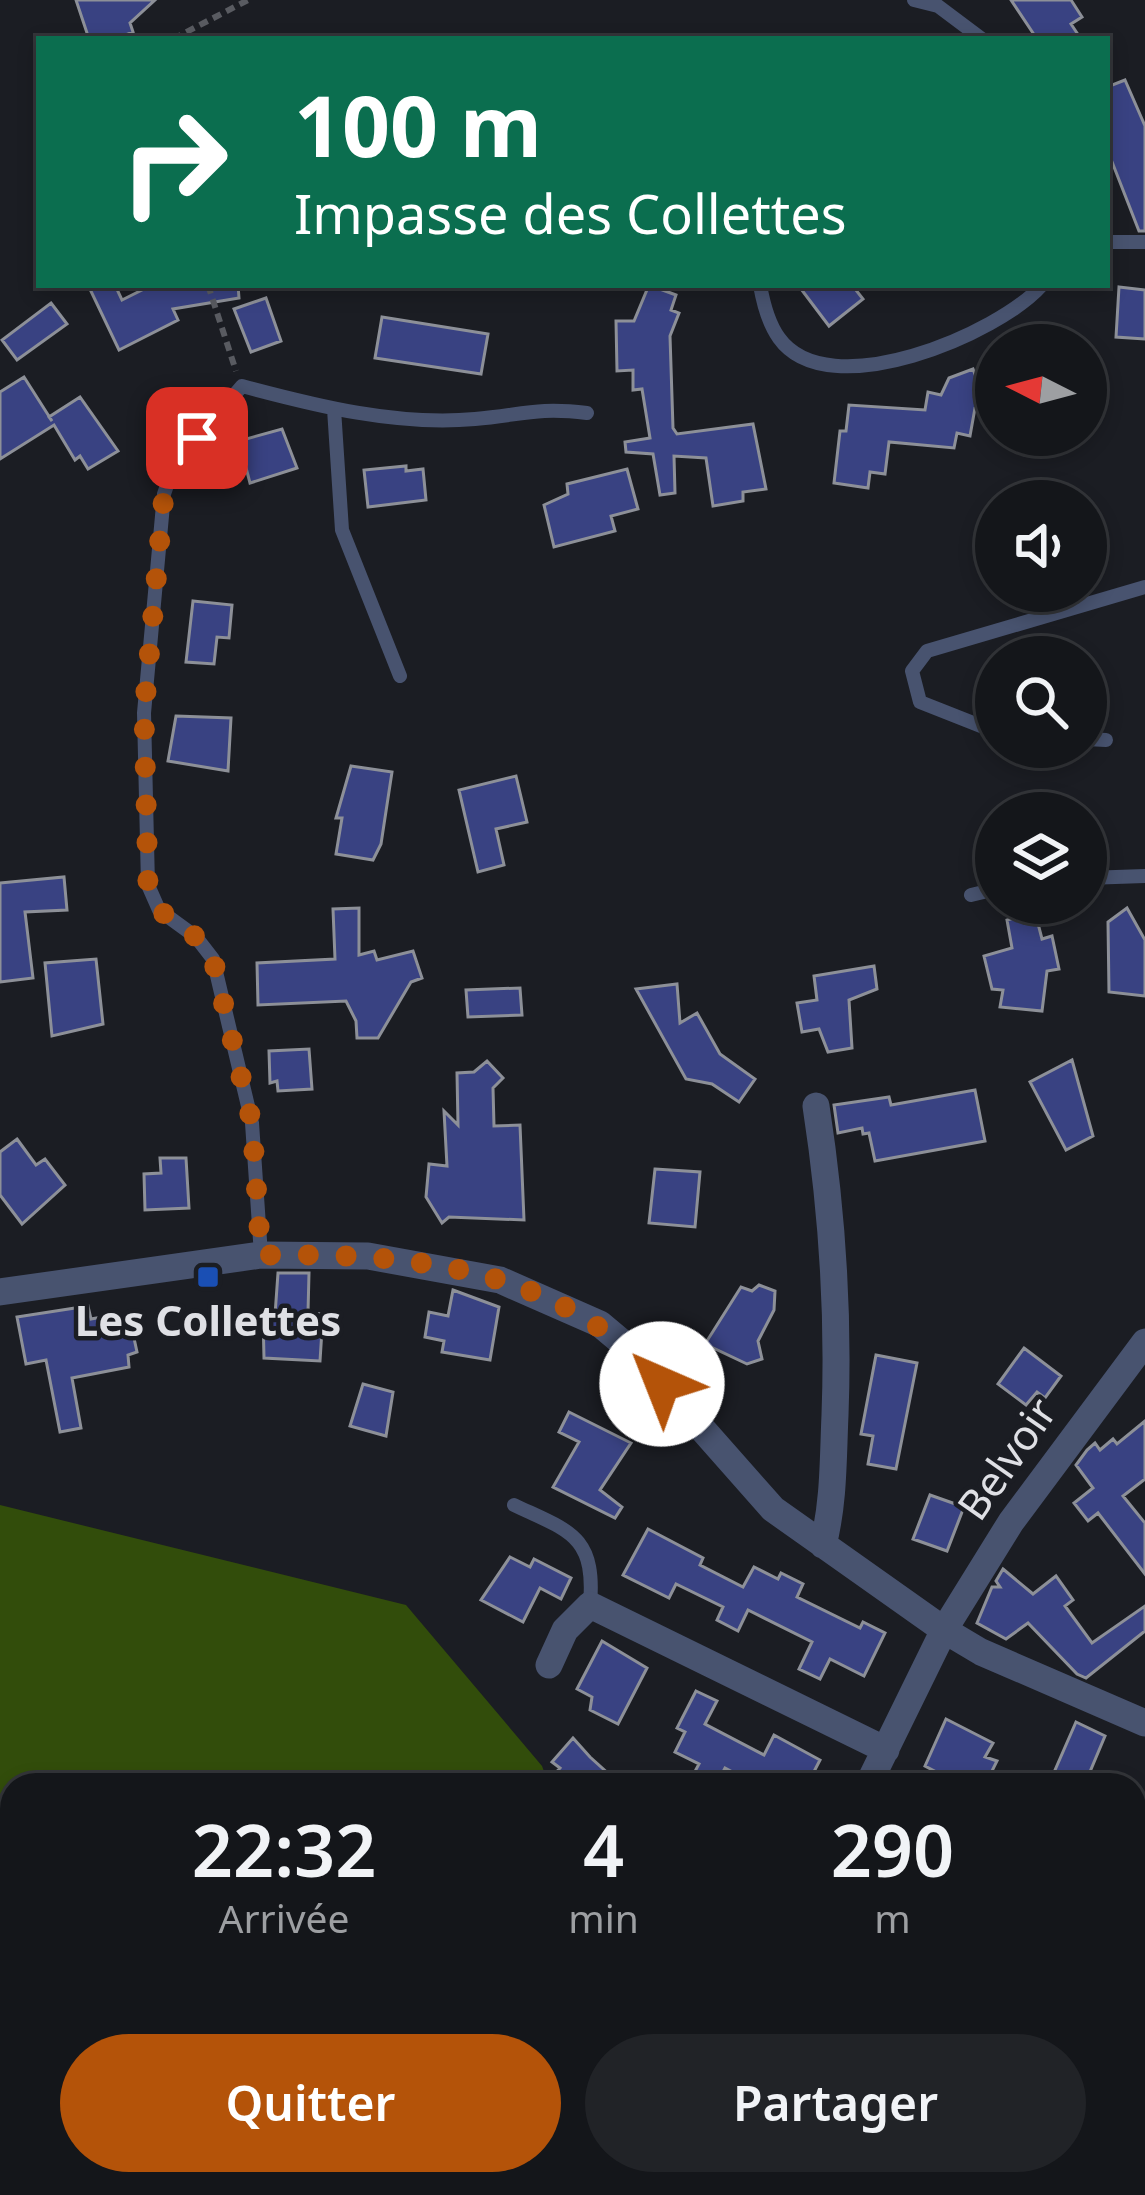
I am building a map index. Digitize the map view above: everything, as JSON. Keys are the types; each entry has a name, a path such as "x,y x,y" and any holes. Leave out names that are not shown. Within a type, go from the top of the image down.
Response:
{"street":[{"path":"816,1106 833,1214 839,1319 832,1513 823,1545"},
{"path":"0,1292 261,1255 368,1256 441,1265 500,1280 600,1324 637,1355 739,1475 823,1545 944,1630 981,1652 1145,1723"},
{"name":"Belvoir","path":"874,1773 944,1630 1011,1522 1145,1342"},
{"path":"548,1665 566,1630 590,1604 886,1750"}],"lane":[{"path":"914,0 938,6 978,36"},
{"path":"1110,242 1145,242"},
{"path":"761,288 780,340 807,358 844,366 887,364 966,336 1038,288"},
{"path":"261,1255 252,1123 213,959 196,937 159,910 148,885 144,713 164,494 174,465 242,386 334,409 400,418 475,419 536,407 587,413"},
{"path":"334,409 342,530 400,676"},
{"path":"978,636 1145,587"},
{"path":"975,637 927,651 912,671 920,702 975,726"},
{"path":"1107,877 1145,876"},
{"path":"970,895 975,894"},
{"path":"514,1505 573,1533 588,1552 590,1604"}],"path":[{"path":"179,36 248,0"},
{"path":"209,288 242,386"}],"green space":[{"path":"0,1505 406,1605 545,1773 0,1773"}],"building":[{"path":"76,0 155,0 130,23 133,32 88,36"},
{"path":"1011,0 1071,0 1082,17 1071,24 1079,36 1035,36"},
{"path":"1125,80 1145,126 1145,231 1139,231 1110,157 1110,86"},
{"path":"1119,287 1145,290 1145,339 1116,337"},
{"path":"89,288 116,288 122,300 146,288 238,288 239,298 173,309 178,320 119,350"},
{"path":"648,288 676,295 671,310 679,313 670,336 673,428 677,434 753,424 766,489 743,492 743,501 713,506 706,458 674,456 675,493 660,495 653,454 626,452 625,442 650,438 642,389 633,390 633,370 617,371 616,321 634,321"},
{"path":"800,288 854,288 863,299 829,326"},
{"path":"266,298 281,341 251,352 234,309"},
{"path":"51,303 67,324 17,360 2,340"},
{"path":"382,317 488,334 481,374 375,358"},
{"path":"973,369 975,374 970,436 957,433 954,448 889,442 885,474 870,472 868,488 834,483 840,431 846,431 849,405 925,410 928,392 941,395 949,378"},
{"path":"24,377 49,417 80,397 118,451 88,469 80,456 75,460 54,425 0,459 0,392"},
{"path":"282,429 297,468 250,483 239,441"},
{"path":"406,466 406,471 423,469 426,500 368,507 364,470"},
{"path":"627,469 638,509 611,516 615,531 554,547 544,505 568,494 567,484"},
{"path":"193,601 232,605 229,638 217,637 214,664 186,662"},
{"path":"176,716 231,718 228,771 168,761"},
{"path":"351,766 392,772 381,844 373,860 336,854 342,818 336,818"},
{"path":"516,776 527,822 496,829 504,865 478,872 459,790"},
{"path":"64,877 67,910 25,912 33,978 0,982 0,883"},
{"path":"359,908 359,955 374,951 377,960 413,951 422,978 411,982 378,1038 357,1038 356,1021 346,1001 258,1005 257,963 335,959 333,909"},
{"path":"1127,908 1145,940 1145,996 1109,992 1108,922"},
{"path":"1008,924 1038,924 1042,939 1052,936 1059,969 1047,971 1042,1011 1000,1007 1003,990 992,989 984,956 1012,948"},
{"path":"96,959 103,1024 52,1036 45,963"},
{"path":"874,966 877,989 849,1000 852,1048 828,1052 819,1029 802,1032 797,1003 817,1000 814,976"},
{"path":"677,984 680,1023 697,1013 720,1054 755,1079 739,1102 712,1084 686,1079 636,989"},
{"path":"520,988 522,1015 468,1017 466,990"},
{"path":"309,1049 312,1089 278,1091 277,1081 270,1083 269,1051"},
{"path":"1072,1060 1093,1136 1066,1150 1030,1082"},
{"path":"487,1061 503,1078 493,1088 494,1126 520,1125 524,1220 449,1217 442,1223 426,1197 429,1164 447,1166 444,1111 458,1125 457,1073 474,1072"},
{"path":"975,1090 985,1141 875,1161 869,1133 863,1134 862,1128 838,1133 834,1105 889,1097 891,1105"},
{"path":"17,1139 36,1165 45,1159 65,1185 22,1224 0,1195 0,1152"},
{"path":"160,1158 186,1158 189,1208 145,1210 144,1174 161,1173"},
{"path":"655,1169 700,1172 695,1227 649,1223"},
{"path":"278,1273 309,1273 308,1313 323,1314 320,1361 264,1358 263,1315 275,1315"},
{"path":"759,1285 775,1291 774,1310 758,1341 762,1359 747,1364 705,1344 741,1287 752,1291"},
{"path":"453,1290 499,1307 490,1360 442,1352 444,1341 425,1337 429,1312 448,1316"},
{"path":"88,1306 91,1319 119,1314 122,1331 132,1329 137,1352 128,1355 129,1367 72,1378 81,1428 60,1432 46,1360 26,1364 17,1317"},
{"path":"1024,1348 1061,1376 1045,1398 1037,1392 1026,1405 998,1384"},
{"path":"876,1355 917,1363 896,1469 868,1464 873,1436 861,1434"},
{"path":"363,1384 393,1392 386,1436 350,1426"},
{"path":"569,1412 631,1443 600,1490 622,1507 615,1518 553,1487 579,1442 559,1432"},
{"path":"1145,1421 1145,1479 1123,1496 1145,1523 1145,1574 1098,1513 1088,1521 1074,1503 1093,1488 1076,1465 1087,1450 1095,1443 1100,1450 1113,1439 1117,1444"},
{"path":"930,1495 964,1507 947,1551 913,1539"},
{"path":"648,1529 703,1558 700,1565 743,1587 754,1567 778,1579 781,1573 803,1584 797,1597 860,1628 863,1622 885,1633 864,1676 830,1659 820,1679 799,1669 812,1642 748,1610 738,1631 717,1620 723,1607 676,1584 669,1598 623,1575"},
{"path":"510,1557 530,1567 534,1559 571,1578 561,1599 540,1588 523,1622 481,1600"},
{"path":"1003,1569 1033,1594 1056,1576 1073,1600 1065,1606 1092,1643 1145,1606 1145,1631 1086,1678 1028,1623 1006,1639 977,1623 992,1587 1000,1587 996,1581"},
{"path":"602,1641 647,1668 618,1724 590,1710 592,1697 577,1689"},
{"path":"696,1691 717,1701 705,1724 764,1755 774,1735 820,1760 813,1773 734,1773 725,1768 722,1773 694,1773 699,1764 675,1752 685,1732 677,1728"},
{"path":"946,1719 993,1743 985,1757 997,1761 991,1773 938,1773 925,1766"},
{"path":"1076,1722 1105,1736 1089,1773 1054,1773"},
{"path":"573,1738 608,1773 556,1773 560,1768 552,1762"}],"place":[{"name":"Les Collettes","path":"208,1277"}],"route":[{"path":"197,438 174,465 164,494 144,713 148,885 159,910 196,937 213,959 252,1123 261,1255 368,1256 441,1265 500,1280 600,1324 662,1384"}]}
